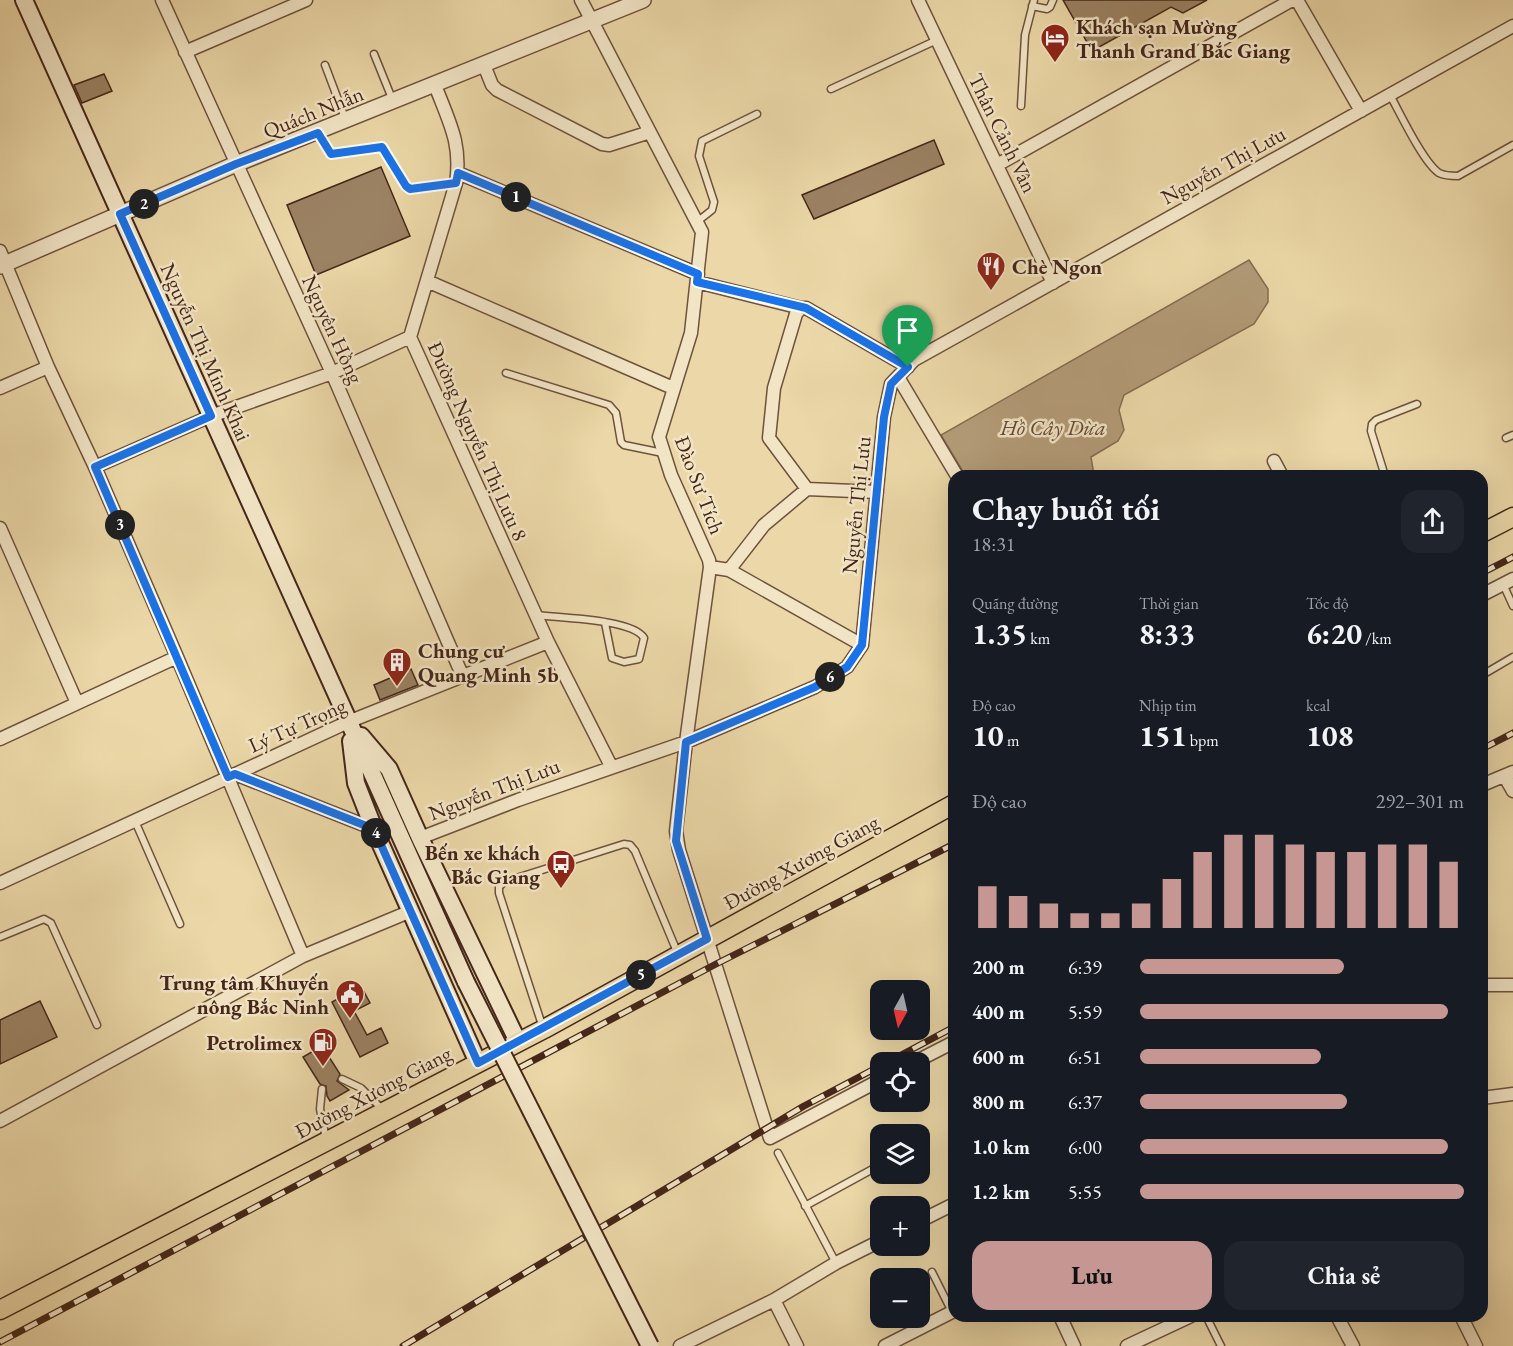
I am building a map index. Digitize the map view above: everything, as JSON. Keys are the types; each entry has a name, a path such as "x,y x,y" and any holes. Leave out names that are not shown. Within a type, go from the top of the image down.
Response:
{"main road":[{"name":"Nguyễn Thị Minh Khai","path":"24,0 466,982 650,1346"},
{"path":"1488,530 1513,517"},
{"path":"348,722 356,783 374,829 478,1063"},
{"path":"348,722 389,770 519,1042"},
{"name":"Đường Xương Giang","path":"0,1310 544,1029 948,807"}],"street":[{"name":"Nguyên Hồng","path":"162,0 332,373 463,677"},
{"path":"185,52 306,0"},
{"name":"Đào Sư Tích","path":"581,0 702,232 692,333 659,437 663,453 710,567 686,742 676,841 770,1138 870,1085"},
{"name":"Quách Nhẫn","path":"2,260 642,0"},
{"name":"Thân Cảnh Vân","path":"918,0 1053,283"},
{"path":"997,165 1292,0"},
{"path":"1297,0 1361,111"},
{"name":"Nguyễn Thị Lưu","path":"420,838 611,766 686,742 815,687 847,667 862,645 884,417 891,384 914,360 1513,26"},
{"path":"484,65 492,85 497,90 602,144 609,146 650,132"},
{"name":"Đường Nguyễn Thị Lưu 8","path":"435,85 456,140 459,162 457,178 410,337 548,642 611,766"},
{"path":"457,178 698,278 801,309 806,308 908,367"},
{"path":"2,260 232,776 303,956"},
{"path":"427,281 673,388"},
{"path":"801,309 796,314 774,388 769,428 772,445 807,489"},
{"path":"95,467 211,416 332,373 410,337"},
{"path":"0,388 48,367"},
{"path":"898,377 953,470"},
{"path":"1274,461 1279,470"},
{"path":"729,570 744,547 764,525 807,489 877,492"},
{"path":"0,528 77,703"},
{"path":"710,567 729,570 862,645"},
{"path":"1488,592 1508,582"},
{"name":"Lý Tự Trọng","path":"0,883 348,722 548,642"},
{"path":"0,739 177,657"},
{"path":"1488,783 1509,774 1513,791"},
{"path":"232,776 374,829"},
{"path":"0,1121 303,956 411,911"},
{"path":"1488,985 1513,986"},
{"path":"930,1054 948,1045"},
{"path":"1488,1097 1513,1094"},
{"path":"930,1216 948,1207"},
{"path":"680,1346 774,1300 836,1263 870,1246"},
{"path":"774,1300 797,1346"},
{"path":"885,1346 948,1314"},
{"path":"1063,1322 1074,1346"},
{"path":"1127,1346 1178,1322"},
{"path":"1340,1322 1353,1346"},
{"path":"1464,1322 1476,1346"}],"lane":[{"path":"1021,106 1025,35 1033,3 1047,9 1053,0"},
{"path":"831,89 937,40"},
{"path":"374,54 393,102"},
{"path":"325,65 346,122"},
{"path":"1390,95 1429,162 1439,172 1448,176 1458,176 1513,145"},
{"path":"698,221 712,210 714,202 699,156 702,141 757,114"},
{"path":"318,133 331,154 382,147 410,189 457,178"},
{"path":"506,373 609,405 616,412 621,442 624,445 663,453"},
{"path":"1383,470 1371,431 1372,424 1376,420 1417,404"},
{"path":"1508,582 1513,606"},
{"path":"536,615 605,623 621,625 642,635 643,645 639,659 632,662 613,659 609,650 605,623"},
{"path":"1488,672 1513,657"},
{"path":"135,821 180,924"},
{"path":"544,1029 499,893 499,887 504,882 624,844 630,845 635,851 678,954"},
{"path":"0,937 44,920 51,923 97,1025"},
{"path":"342,1079 361,1088 385,1111"},
{"path":"322,1089 320,1109 327,1142"},
{"path":"778,1153 836,1263"},
{"path":"806,1206 870,1171"},
{"path":"932,1272 948,1302"},
{"path":"1209,1322 1221,1346"}],"water":[{"name":"Hồ Cây Dừa","path":"1249,260 1268,289 1268,302 1254,324 1124,395 1119,410 1124,430 1118,441 1091,457 1093,470 962,470 941,435"}],"building":[{"path":"1063,0 1207,0 1183,13 1171,7 1092,51"},
{"path":"104,74 112,91 82,103 74,85"},
{"path":"934,140 944,164 814,219 802,195"},
{"path":"381,167 410,236 316,275 287,205"},
{"name":"Chung cư Quang Minh 5b","path":"411,669 418,685 380,700 374,685"},
{"name":"Trung tâm Khuyến nông Bắc Ninh","path":"361,986 370,1003 354,1011 367,1035 381,1028 388,1043 360,1057 332,1002"},
{"path":"40,1001 57,1037 0,1064 0,1020"},
{"name":"Petrolimex","path":"322,1046 340,1074 337,1081 349,1090 330,1101 326,1086 320,1084 303,1057"}],"railway":[{"path":"1488,570 1513,557"},
{"path":"1488,746 1513,733"},
{"path":"0,1342 716,964 948,847"},
{"path":"907,1052 948,1030"},
{"path":"403,1346 804,1106 870,1071"}],"place":[{"name":"Khách sạn Mường Thanh Grand Bắc Giang","path":"1055,64"},
{"name":"Chè Ngon","path":"991,292"},
{"name":"Chung cư Quang Minh 5b","path":"397,688"},
{"name":"Bến xe khách Bắc Giang","path":"561,890"},
{"name":"Trung tâm Khuyến nông Bắc Ninh","path":"350,1020"},
{"name":"Petrolimex","path":"323,1068"}],"route":[{"path":"318,133 331,154 382,147 410,189 456,183 458,173 698,274 697,282 801,309 806,308 908,367 891,384 884,417 862,645 847,667 815,687 686,742 676,841 707,939 478,1063 374,829 235,774 228,777 95,467 211,416 120,214 236,164 318,133"}]}
